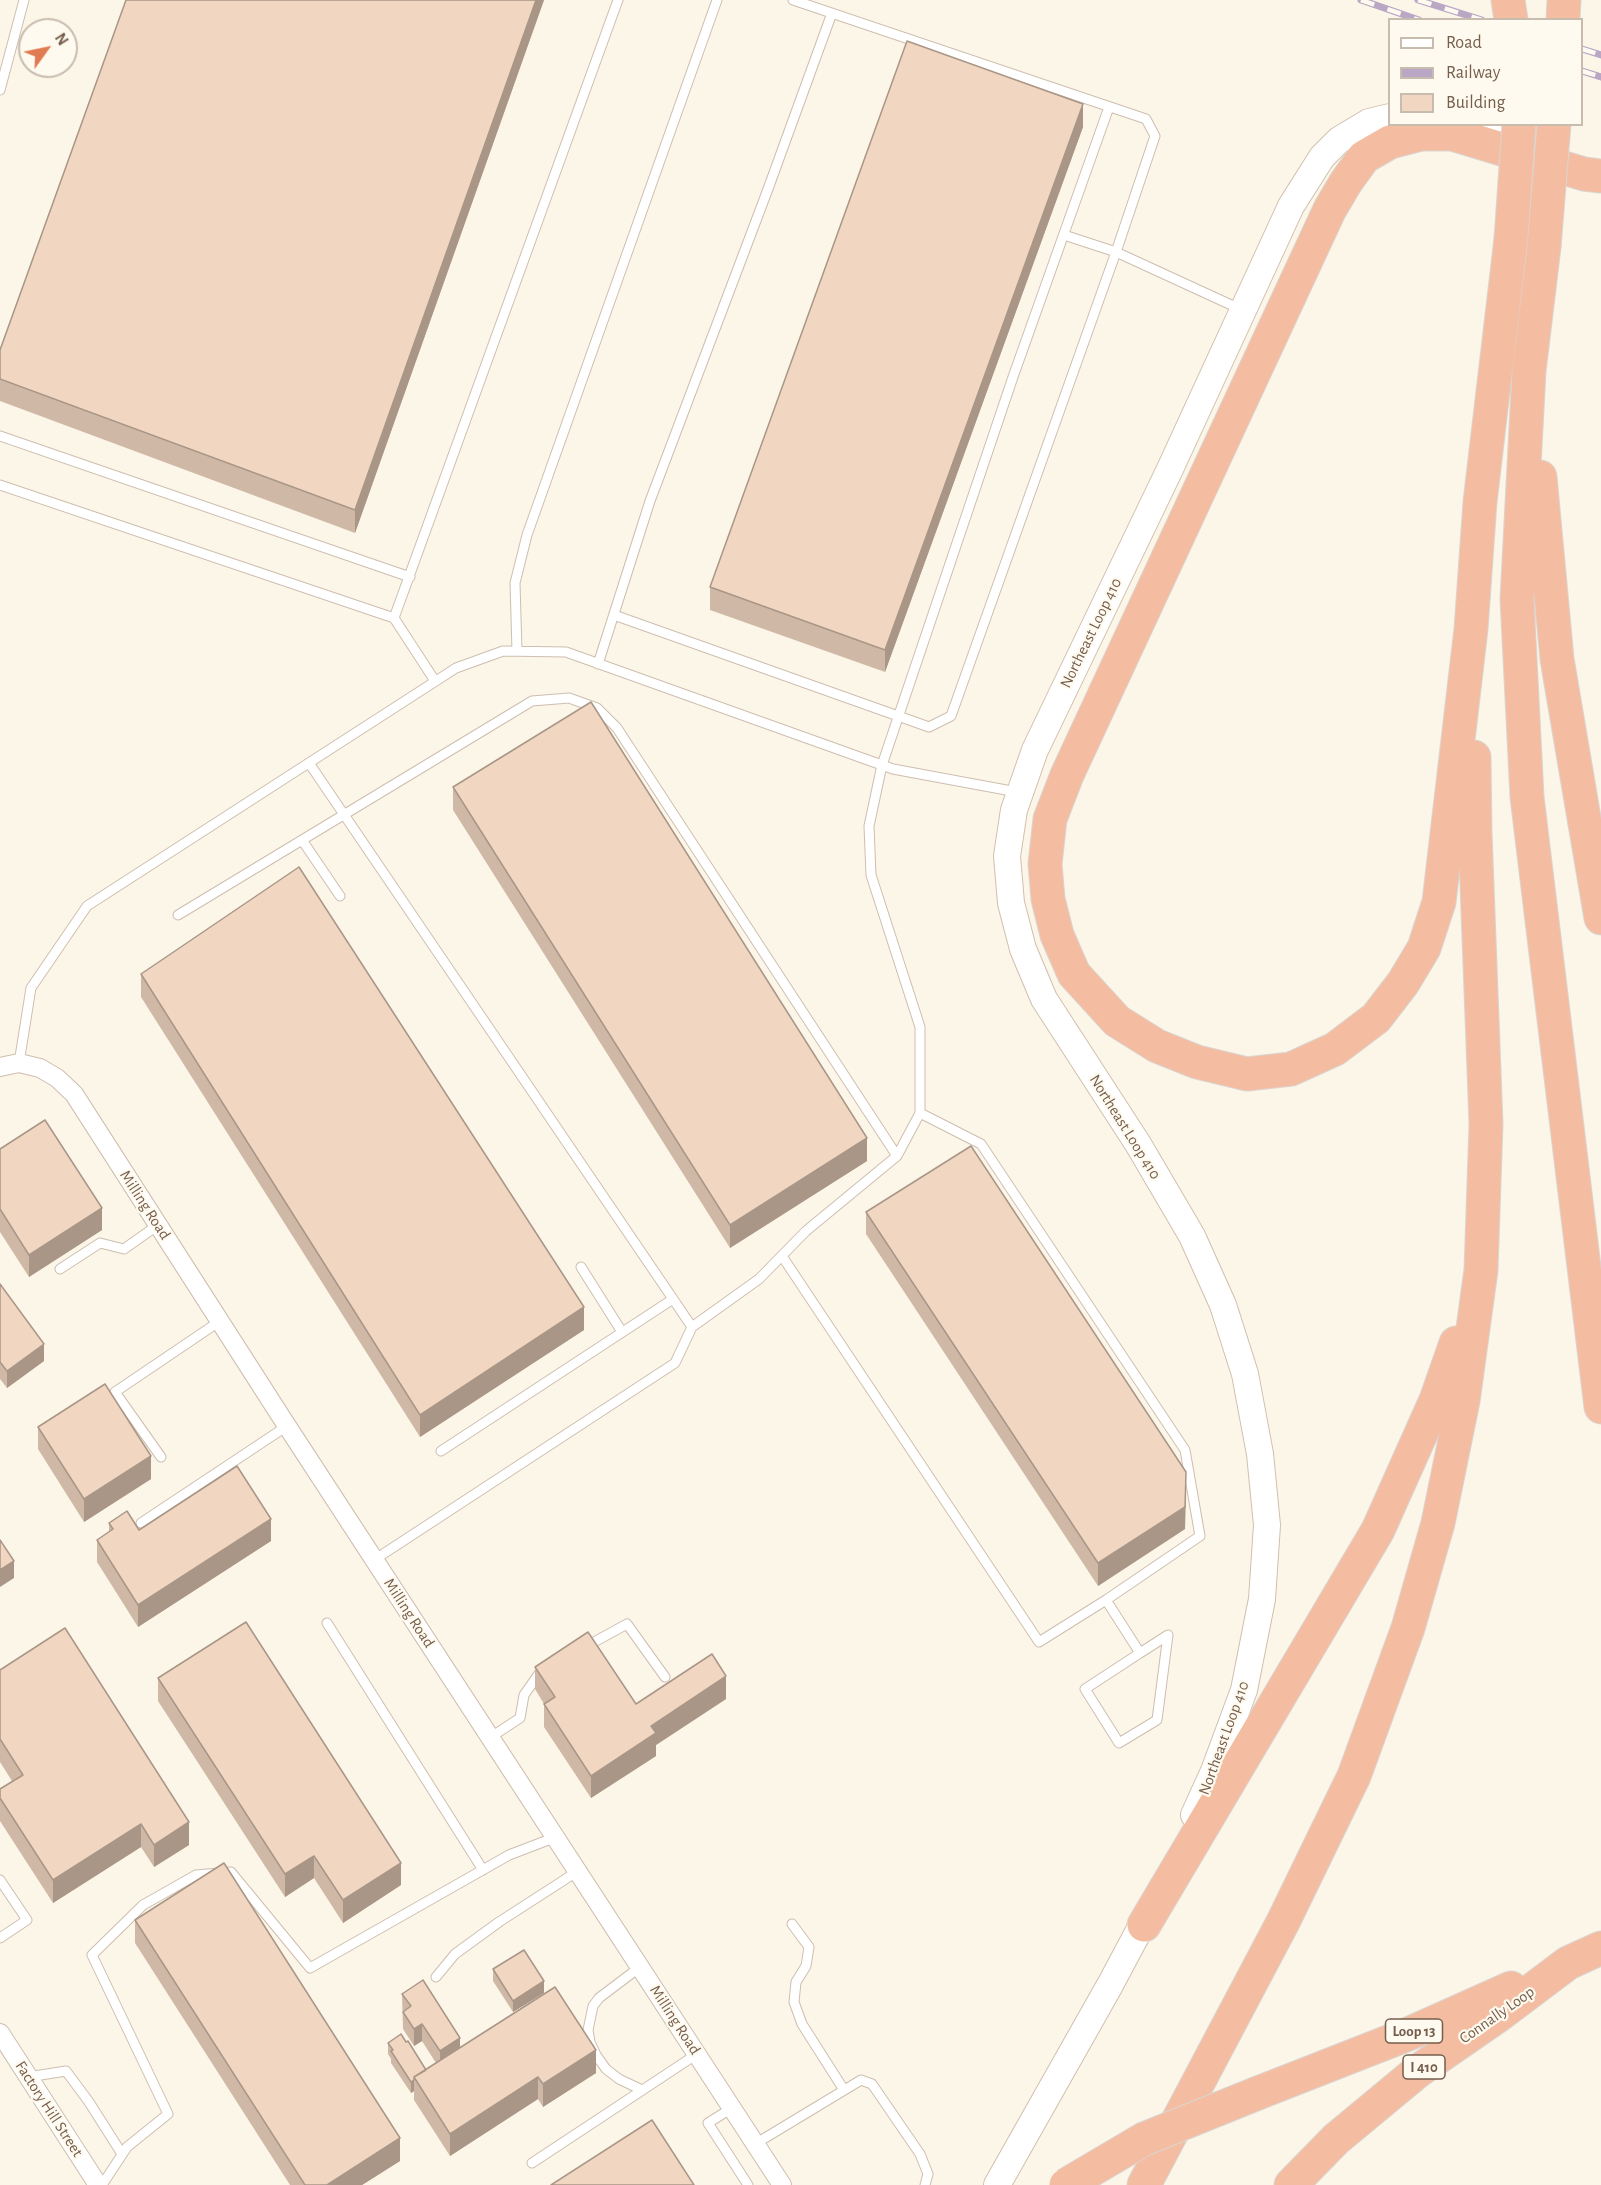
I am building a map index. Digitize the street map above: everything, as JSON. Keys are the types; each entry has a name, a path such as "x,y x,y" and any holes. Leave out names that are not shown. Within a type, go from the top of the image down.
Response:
{"highway":[{"path":"1508,0 1511,18"},
{"path":"1563,18 1564,0"},
{"path":"1520,126 1511,240 1480,502 1471,629 1439,902 1424,948 1403,983 1376,1018 1335,1049 1291,1069 1246,1074 1197,1062 1157,1046 1117,1021 1074,974 1057,935 1048,900 1045,864 1050,819 1067,775 1330,209 1364,157 1390,142 1421,134 1452,134 1584,174 1601,176"},
{"path":"1554,126 1544,247 1529,371 1517,599 1527,797 1601,1407"},
{"path":"1529,371 1557,659 1601,918"},
{"path":"1144,2185 1283,1922 1354,1776 1408,1628 1438,1523 1462,1401 1481,1270 1486,1124 1474,832 1471,629"},
{"path":"1144,1925 1378,1530 1436,1400 1481,1270"},
{"name":"Connally Loop","path":"1291,2185 1336,2139 1418,2071 1499,2015 1568,1963 1601,1948"},
{"name":"Loop 13","path":"1066,2185 1144,2139 1406,2035 1568,1963"}],"main road":[{"name":"Northeast Loop 410","path":"997,2185 1144,1925 1214,1771 1244,1690 1262,1599 1267,1526 1260,1454 1245,1374 1223,1305 1192,1236 1138,1144 1044,999 1023,949 1011,903 1007,856 1014,810 1035,750 1170,469 1291,206 1322,157 1339,140 1370,122 1388,117"},
{"path":"1487,126 1601,164"}],"street":[{"path":"0,1066 18,1064"},
{"name":"Milling Road","path":"18,1064 40,1068 57,1078 74,1094 286,1426 782,2185"},
{"name":"Factory Hill Street","path":"2,2040 100,2185"}],"lane":[{"path":"0,90 24,0"},
{"path":"394,618 618,0"},
{"path":"518,651 515,583 527,536 717,0"},
{"path":"614,615 929,727 951,716 1155,136 1146,119 793,0"},
{"path":"598,664 650,501 832,13"},
{"path":"374,1560 675,1363 693,1327 759,1279 806,1231 897,1156 921,1113 920,1028 871,874 869,826 882,765 898,716 1013,377 1109,107"},
{"path":"1064,235 1116,252 1243,310"},
{"path":"0,436 410,577"},
{"path":"0,485 394,618 435,681"},
{"path":"18,1064 31,988 87,906 435,681 466,664 503,651 566,652 893,769 1020,793"},
{"path":"178,915 532,701 569,698 597,708 618,729 897,1156"},
{"path":"309,763 693,1327"},
{"path":"302,840 340,896"},
{"path":"782,1256 1039,1642 1200,1536 1185,1450 981,1144 921,1113"},
{"path":"60,1269 100,1243 124,1249 158,1225"},
{"path":"581,1268 622,1332"},
{"path":"441,1451 673,1299"},
{"path":"106,1398 220,1321"},
{"path":"115,1392 161,1457"},
{"path":"141,1523 286,1426"},
{"path":"1106,1600 1140,1653"},
{"path":"327,1623 483,1870"},
{"path":"580,1650 627,1624 664,1677"},
{"path":"1168,1635 1157,1720 1119,1743 1085,1689 1140,1653 1168,1635"},
{"path":"490,1737 520,1718 524,1695 542,1671 551,1666"},
{"path":"100,2185 127,2147 168,2114 92,1955 144,1905 196,1875 231,1872 310,1968 509,1856 556,1837"},
{"path":"436,1977 455,1954 499,1922 578,1871"},
{"path":"0,1880 27,1920 0,1938"},
{"path":"792,1924 809,1947 806,1966 796,1982 794,2002 802,2025 844,2090"},
{"path":"640,1967 599,1998 593,2006 588,2030 590,2042 606,2069 619,2079 642,2090"},
{"path":"532,2163 697,2054"},
{"path":"28,2077 66,2071 122,2154"},
{"path":"755,2144 861,2080 872,2084 920,2154 928,2174 925,2185"},
{"path":"732,2108 708,2123 748,2185"}],"building":[{"path":"126,0 536,0 355,510 0,379 0,350"},
{"path":"907,41 1083,104 885,650 710,587"},
{"path":"591,702 867,1138 730,1225 453,787"},
{"path":"299,867 584,1307 420,1415 141,974"},
{"path":"45,1120 102,1208 29,1255 0,1209 0,1149"},
{"path":"971,1146 1186,1472 1185,1507 1098,1563 866,1212"},
{"path":"0,1284 44,1344 7,1371 0,1362"},
{"path":"105,1384 151,1456 84,1499 38,1427"},
{"path":"237,1466 271,1519 138,1605 97,1540 113,1529 109,1523 127,1511 139,1530"},
{"path":"0,1540 14,1561 0,1570"},
{"path":"246,1622 401,1863 343,1900 314,1856 285,1874 158,1678"},
{"path":"65,1628 189,1822 154,1845 141,1824 53,1880 0,1798 0,1789 23,1775 0,1739 0,1670"},
{"path":"588,1632 636,1704 712,1654 726,1676 651,1726 656,1733 591,1776 544,1704 555,1697 535,1667"},
{"path":"224,1863 400,2138 327,2185 305,2185 135,1920"},
{"path":"524,1950 544,1981 513,2001 493,1969"},
{"path":"423,1980 460,2038 440,2051 422,2024 414,2029 403,2012 411,2006 402,1994"},
{"path":"555,1987 596,2050 543,2084 538,2077 450,2134 414,2077"},
{"path":"401,2034 426,2070 414,2077 411,2082 388,2043"},
{"path":"652,2120 694,2185 551,2185"}],"railway":[{"path":"1361,0 1413,18"},
{"path":"1418,0 1476,18"},
{"path":"1583,49 1601,55"},
{"path":"1583,71 1601,77"}]}
